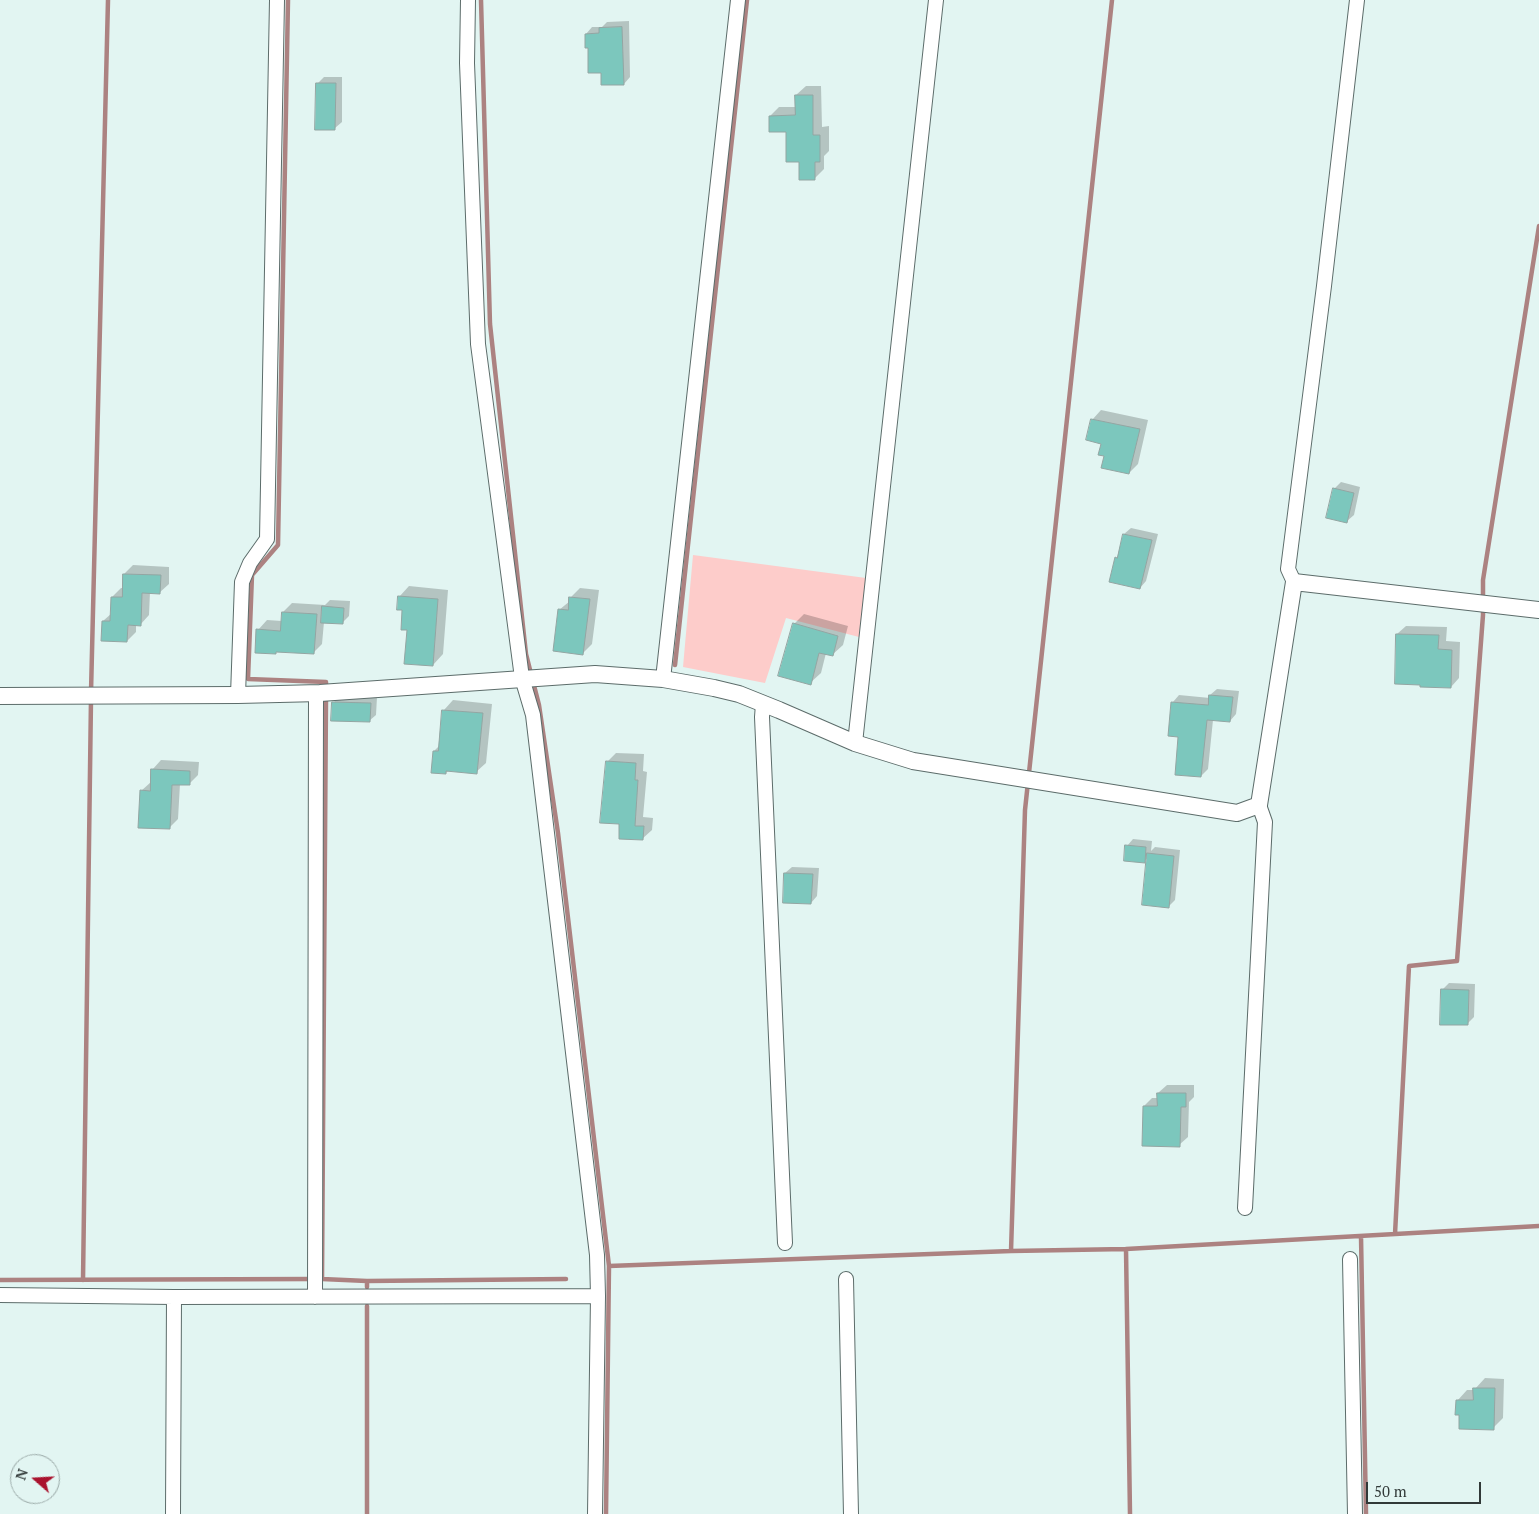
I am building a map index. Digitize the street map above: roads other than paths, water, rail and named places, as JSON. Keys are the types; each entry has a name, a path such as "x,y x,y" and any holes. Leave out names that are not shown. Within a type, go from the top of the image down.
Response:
{"street":[{"path":"238,695 242,582 250,563 267,539 277,0"},
{"path":"468,0 468,62 478,344 529,678 597,1255 595,1514"},
{"path":"663,679 738,0"},
{"path":"855,743 936,0"},
{"path":"1245,1208 1265,822 1259,805 1294,582 1288,569 1324,286 1357,0"},
{"path":"1294,582 1539,610"},
{"path":"0,696 238,695 323,692 595,674 663,679 739,694 855,743 913,761 1237,813 1259,805"},
{"path":"315,1285 323,692"},
{"path":"763,704 762,727 785,1243"},
{"path":"1350,1259 1355,1514"},
{"path":"846,1279 850,1514"},
{"path":"0,1295 174,1297 315,1285 598,1296"},
{"path":"173,1514 174,1297"}],"waterway":[{"path":"91,692 108,0"},
{"path":"288,0 278,545 252,575 248,679 326,682 326,689"},
{"path":"481,0 490,324 526,654 539,705 558,833 609,1266 606,1514"},
{"path":"675,665 747,0"},
{"path":"1011,1251 1025,810 1112,0"},
{"path":"1395,1234 1409,966 1457,961 1483,615 1483,580 1539,226"},
{"path":"326,697 322,1279 367,1281 367,1287"},
{"path":"83,1280 91,699"},
{"path":"1130,1514 1126,1249 1539,1226"},
{"path":"1361,1236 1366,1514"},
{"path":"609,1266 1011,1251 1126,1249"},
{"path":"0,1280 313,1279"},
{"path":"367,1281 566,1279"},
{"path":"367,1306 367,1514"}]}
